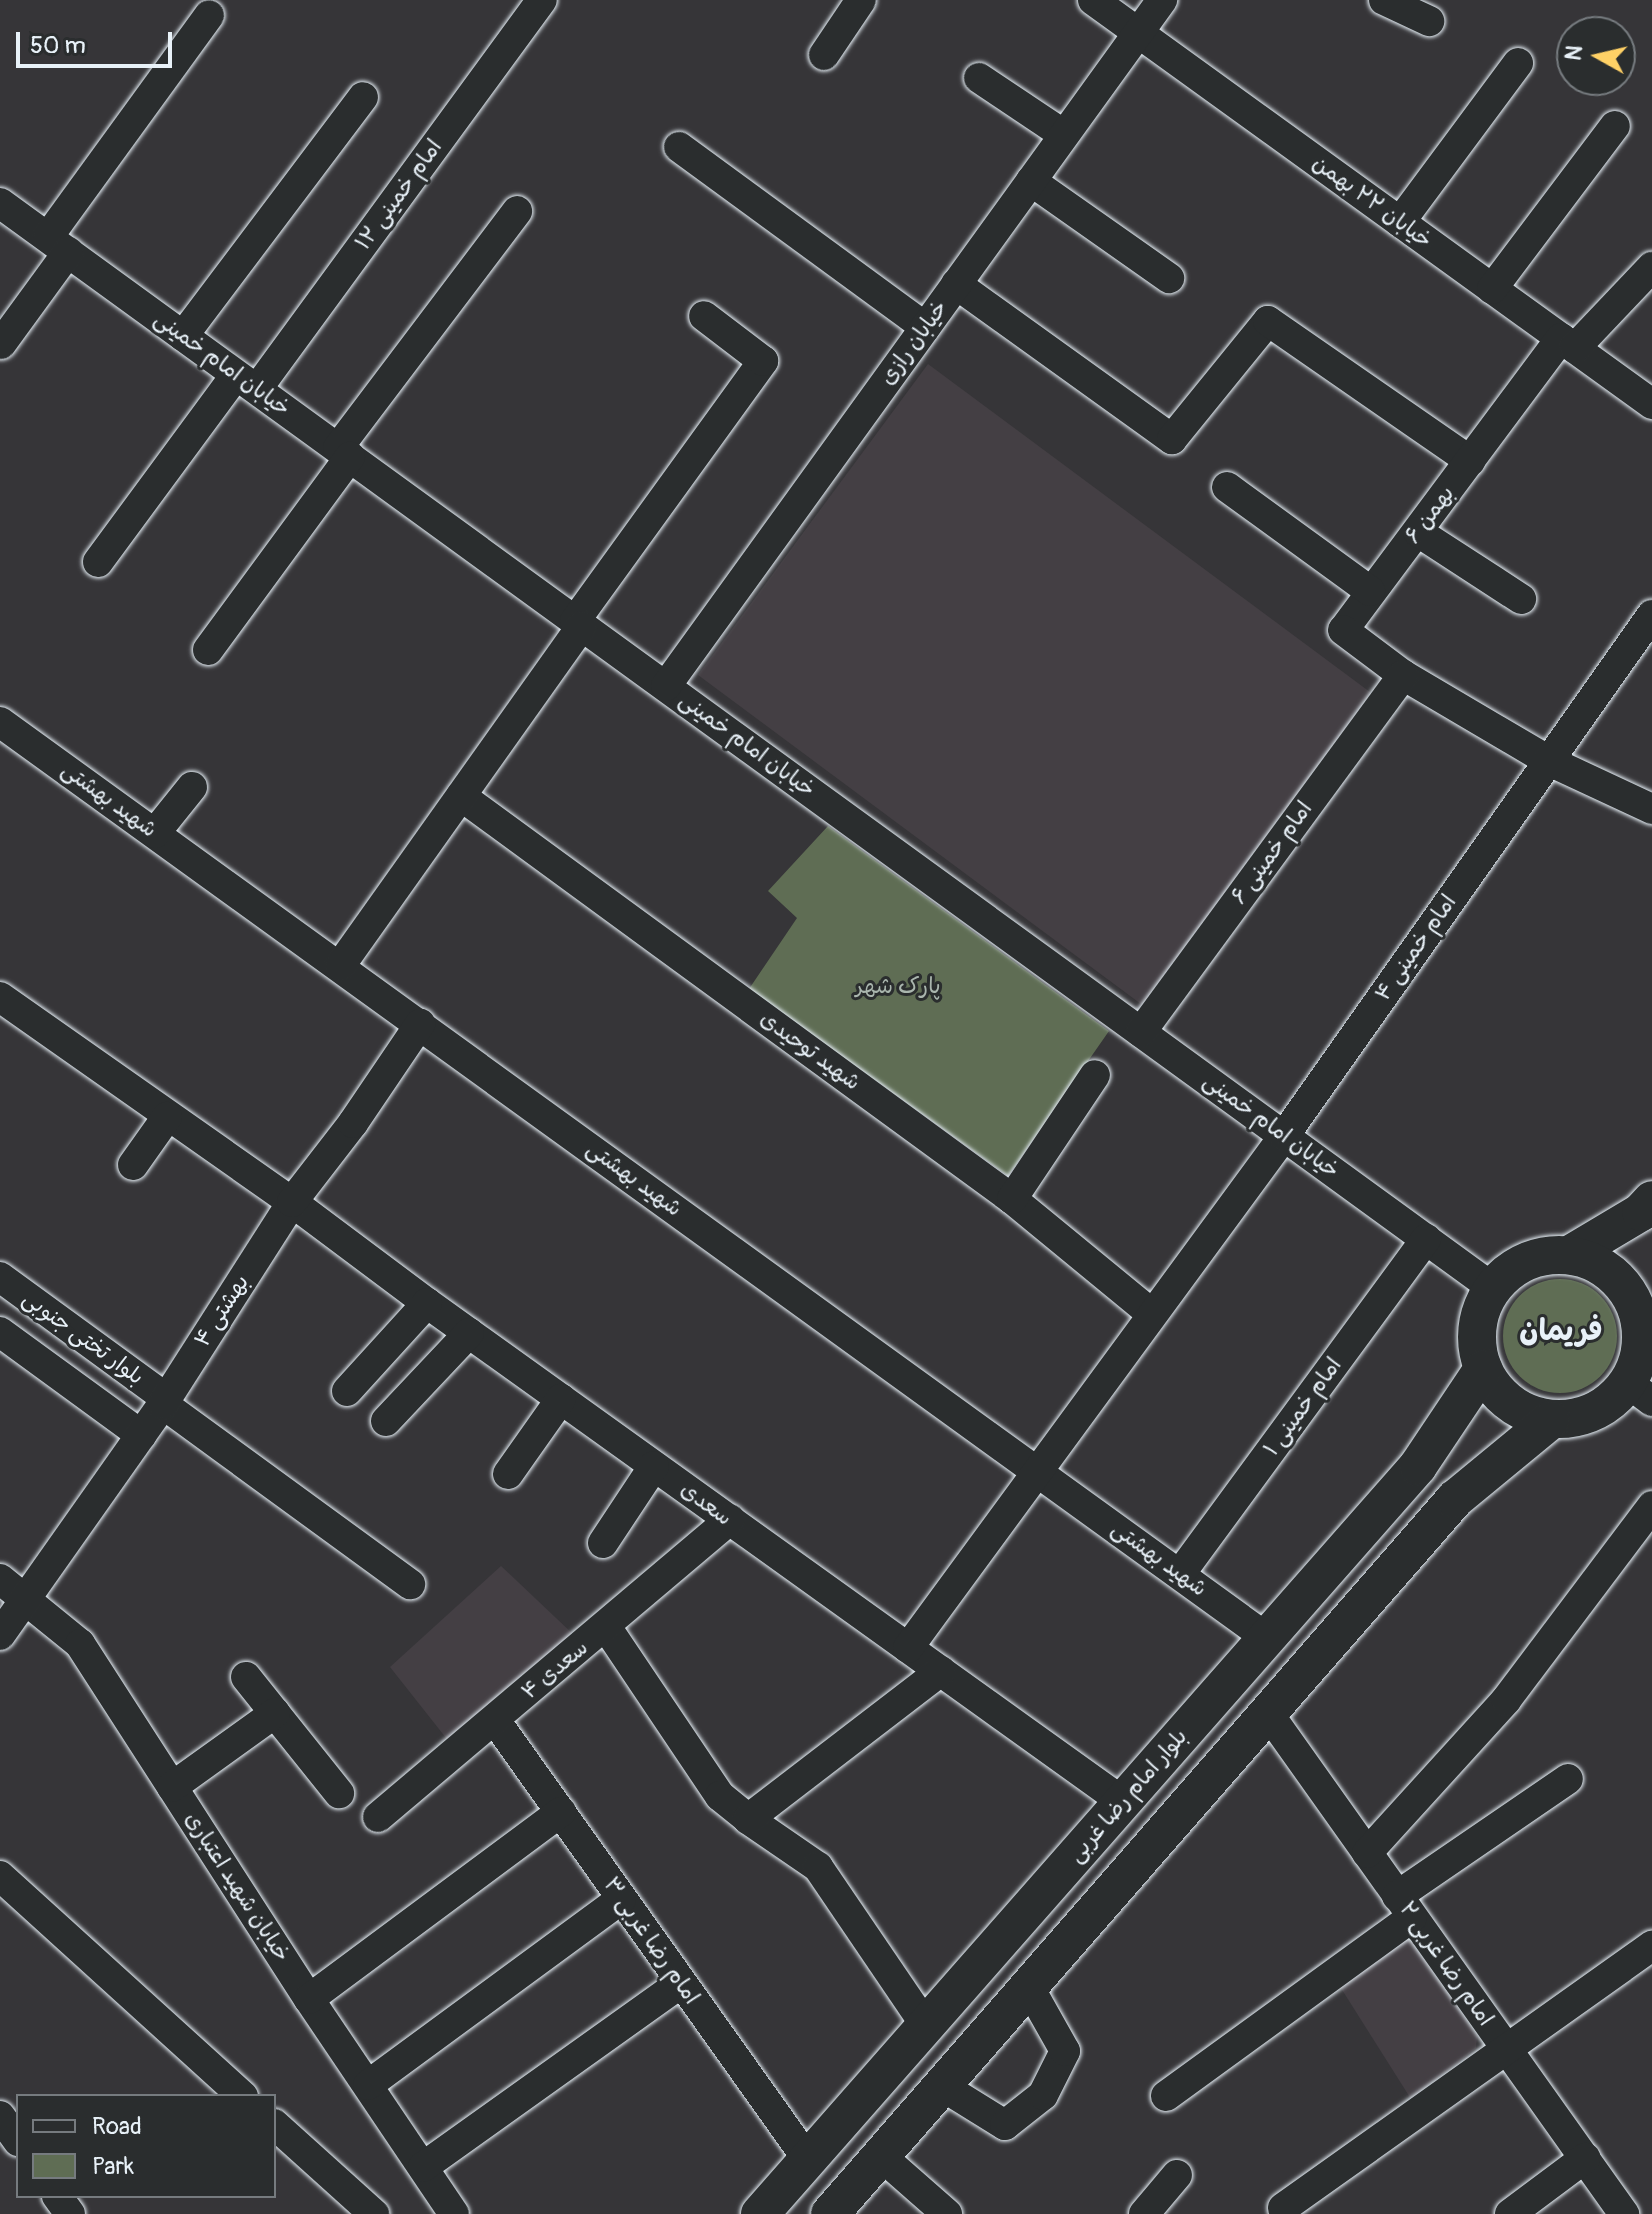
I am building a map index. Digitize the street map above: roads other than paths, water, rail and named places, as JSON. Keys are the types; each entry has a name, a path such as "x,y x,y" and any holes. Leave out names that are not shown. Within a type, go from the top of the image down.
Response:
{"main road":[{"path":"1569,1255 1641,1212 1652,1200"},
{"path":"1569,1255 1594,1262 1615,1276 1631,1296 1646,1308 1638,1365 1640,1392 1580,1418 1551,1420 1523,1412 1499,1394 1483,1369 1477,1341 1481,1313 1493,1288 1514,1268 1541,1257 1569,1255"},
{"name":"بلوار امام رضا غربی","path":"760,2214 1418,1466 1483,1369"},
{"path":"838,2211 881,2156 1455,1499 1551,1420"}],"street":[{"name":"امام خمینی ۱۲","path":"98,562 246,382 542,0"},
{"path":"824,55 861,0"},
{"name":"خیابان ۲۲ بهمن","path":"1093,0 1652,404"},
{"name":"خیابان رازی","path":"666,686 1162,0"},
{"path":"1384,0 1429,21"},
{"path":"1,344 58,245 209,15"},
{"path":"1400,222 1518,63"},
{"path":"979,78 1064,135"},
{"path":"183,336 363,97"},
{"path":"1492,289 1615,126"},
{"path":"679,147 925,327"},
{"path":"1031,181 1169,278"},
{"name":"خیابان امام خمینی","path":"0,203 1493,1288"},
{"path":"208,650 517,211"},
{"name":"بهمن ۶","path":"1403,675 1343,630 1470,461 1568,343 1652,267"},
{"path":"956,284 1172,439 1268,321 1470,461"},
{"path":"340,966 763,361 704,316"},
{"path":"1227,487 1370,591"},
{"path":"1418,532 1521,599"},
{"name":"امام خمینی ۴","path":"908,1648 1040,1473 1152,1314 1284,1136 1652,615"},
{"path":"1403,675 1549,761 1652,809"},
{"name":"امام خمینی ۶","path":"1141,1032 1403,675"},
{"name":"شهید بهشتی","path":"0,722 1267,1638"},
{"path":"155,833 192,787"},
{"name":"شهید توحیدی","path":"461,796 1012,1199 1152,1314"},
{"name":"سعدی","path":"0,997 292,1202 427,1303 1123,1802"},
{"name":"بهشتی ۴","path":"0,1635 165,1401 292,1202 353,1123 420,1024"},
{"path":"1012,1199 1095,1075"},
{"path":"133,1165 167,1117"},
{"name":"امام خمینی ۱","path":"1180,1574 1426,1239"},
{"name":"بلوار تختی جنوبی","path":"0,1277 410,1584"},
{"path":"347,1391 427,1303"},
{"name":"بلوار تختی جنوبی","path":"0,1332 141,1435"},
{"path":"386,1421 469,1333"},
{"path":"508,1474 561,1399"},
{"path":"603,1543 654,1466"},
{"path":"1367,1853 1506,1700 1652,1506"},
{"name":"سعدی ۴","path":"378,1817 607,1628 730,1520"},
{"name":"خیابان شهید اعتباری","path":"0,1579 80,1644 309,1999 454,2214"},
{"path":"607,1628 720,1796 818,1867 926,2026"},
{"path":"748,1819 941,1671"},
{"path":"246,1677 339,1793"},
{"path":"172,1787 275,1713"},
{"name":"امام رضا غربی ۲","path":"1268,1713 1624,2214"},
{"name":"امام رضا غربی ۳","path":"495,1720 808,2160"},
{"path":"1166,2096 1568,1779"},
{"path":"309,1999 561,1812"},
{"path":"0,1876 241,2094"},
{"path":"368,2085 621,1899"},
{"path":"1283,2208 1652,1946"},
{"path":"423,2167 680,1984"},
{"path":"942,2086 1005,2125 1043,2095 1065,2051 1029,1987"},
{"path":"0,2116 16,2138"},
{"path":"276,2126 374,2214"},
{"path":"881,2156 947,2214"},
{"path":"1510,2214 1585,2158"},
{"path":"1144,2214 1177,2175"}],"district":[{"name":"فریمان","path":"1561,1331"}],"park label":[{"name":"پارک شهر","path":"898,987"}]}
